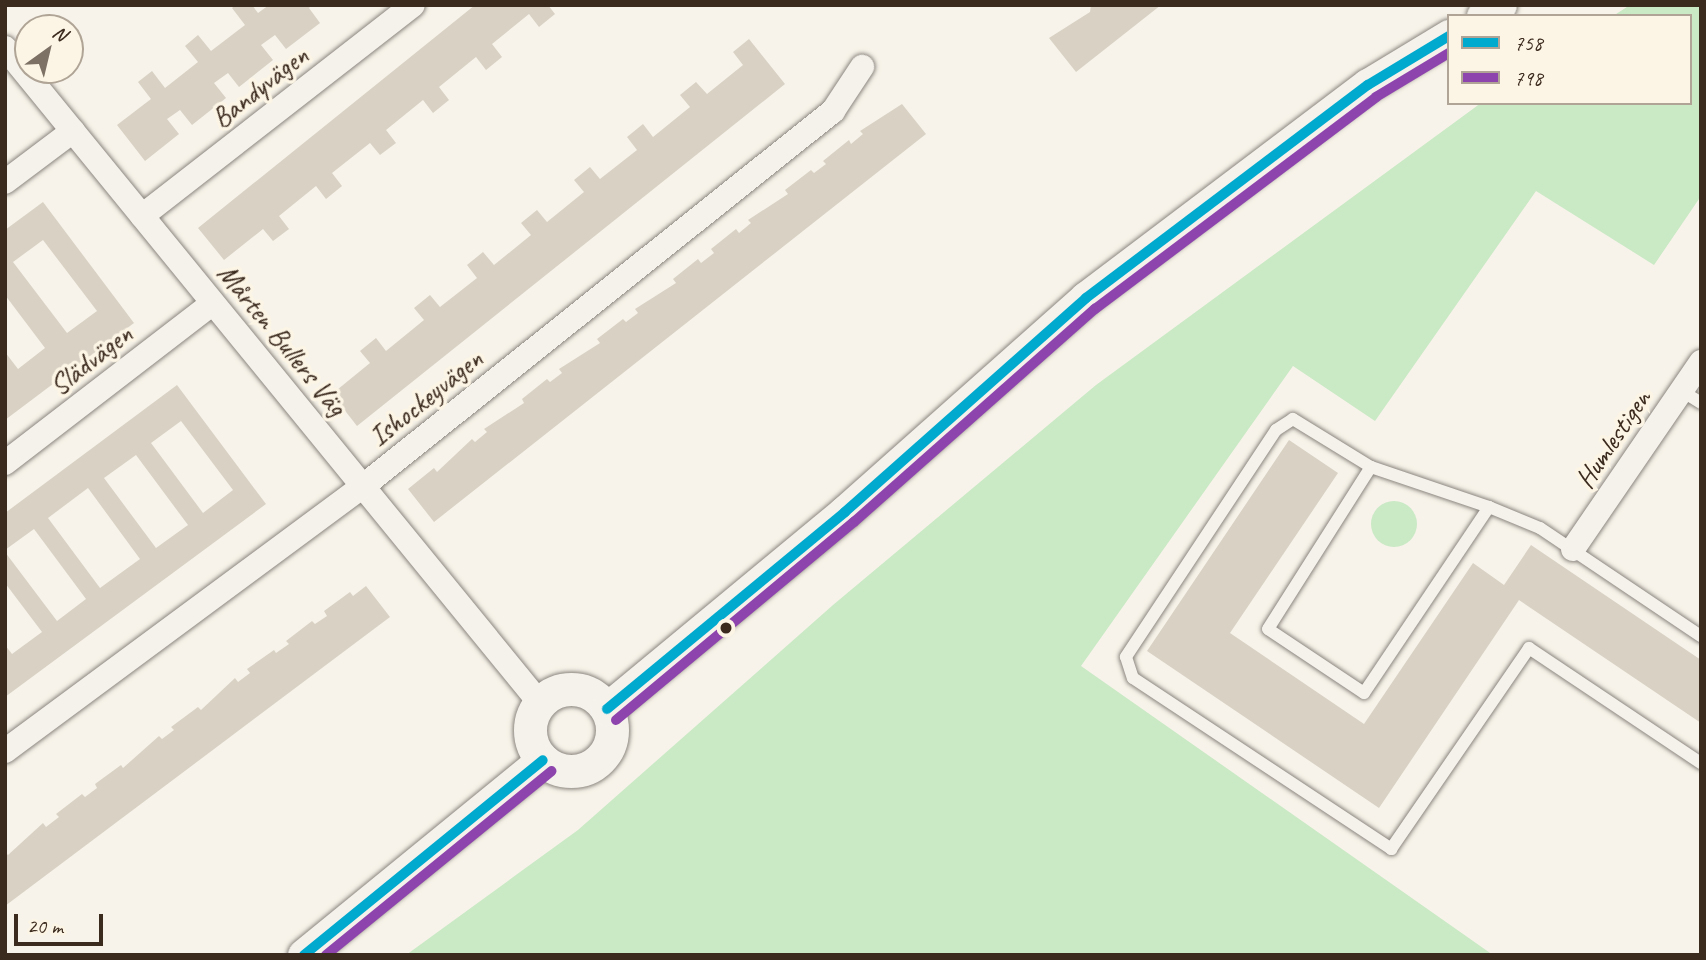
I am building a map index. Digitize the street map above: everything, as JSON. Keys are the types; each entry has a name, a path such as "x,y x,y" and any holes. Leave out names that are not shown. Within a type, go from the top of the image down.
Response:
{"street":[{"name":"Bandyvägen","path":"142,216 413,5"},
{"path":"607,709 845,512 1086,298 1368,85 1447,37"},
{"name":"Mårten Bullers Väg","path":"5,48 539,702"},
{"name":"Ishockeyvägen","path":"5,751 362,486 833,111 862,66"},
{"path":"5,182 73,131"},
{"name":"Slädvägen","path":"5,463 213,303"},
{"name":"Humlestigen","path":"1573,549 1691,397 1701,362"},
{"path":"577,689 594,695 607,709 612,738 597,762 570,771 543,760 530,737 530,723 539,702 558,690 577,689"},
{"path":"304,955 543,760"}],"lane":[{"path":"1701,636 1540,528 1489,507 1371,467 1293,419 1276,430 1126,657 1133,678 1391,849 1529,648 1701,763"},
{"path":"1371,467 1268,629 1364,693 1489,507"}],"green space":[{"path":"1630,5 1701,5 1701,196 1654,265 1536,191 1375,421 1293,366 1081,666 1493,955 406,955 578,830 833,605 1096,385 1478,105 1692,105 1692,14 1616,14"},
{"path":"1394,501 1410,508 1417,524 1410,540 1394,547 1378,540 1371,524 1378,508"}],"building":[{"path":"235,5 252,5 258,13 269,5 312,5 309,8 320,23 286,49 275,35 261,45 273,60 239,87 228,73 214,83 226,98 192,125 180,110 167,119 179,134 145,161 117,125 151,99 138,82 152,71 165,88 198,62 185,46 198,35 211,51 245,25 232,8"},
{"path":"475,5 548,5 555,14 539,27 529,14 492,44 502,57 486,70 476,57 439,87 449,100 433,113 423,100 386,130 396,143 380,155 370,143 332,173 342,186 326,199 316,186 279,216 289,229 273,241 263,229 224,260 198,228"},
{"path":"1091,5 1161,5 1076,72 1049,38 1090,12"},
{"path":"749,39 785,84 357,426 332,394 370,363 360,351 376,338 386,351 424,320 414,308 430,295 440,307 477,278 467,265 483,252 494,265 531,235 521,223 537,210 547,222 584,192 574,180 590,167 600,179 637,150 627,137 643,124 653,137 690,107 680,95 696,82 707,94 743,65 733,52"},
{"path":"902,104 926,134 434,522 408,489 434,468 437,472 472,439 475,442 487,432 484,429 524,403 522,399 547,379 550,382 562,373 559,369 600,343 597,339 623,319 626,322 638,313 635,309 676,283 673,279 698,259 701,263 714,253 711,249 736,229 739,233 751,223 748,220 788,194 785,190 811,170 814,173 826,164 823,161 849,140 851,144 863,134 860,131"},
{"path":"43,202 134,323 5,420 5,352 18,369 45,348 5,295 5,230","holes":["43,240 97,311 67,333 13,262"]},
{"path":"177,385 266,504 5,697 5,645 12,654 42,632 5,583 5,552 57,621 86,599 34,529 5,550 5,513","holes":["181,421 233,490 203,513 151,443","136,455 188,525 156,548 104,478","88,488 140,559 100,588 48,518"]},
{"path":"1289,440 1338,473 1230,633 1364,724 1473,563 1504,585 1531,545 1701,660 1701,723 1519,600 1379,808 1147,651"},
{"path":"366,586 390,617 5,906 5,852 8,855 43,823 46,827 59,817 56,814 82,794 85,797 97,788 95,784 121,765 123,768 159,736 162,739 174,730 171,727 198,707 201,710 235,678 238,682 250,673 247,669 274,650 276,653 289,644 286,641 312,621 315,624 327,616 324,611 350,592 353,596"}],"transit line":[{"name":"758","path":"607,709 845,512 1086,298 1368,85 1447,37"},
{"name":"798","path":"616,720 854,522 1095,309 1376,97 1447,54"},
{"name":"758","path":"304,955 543,760"},
{"name":"798","path":"326,955 552,771"}]}
